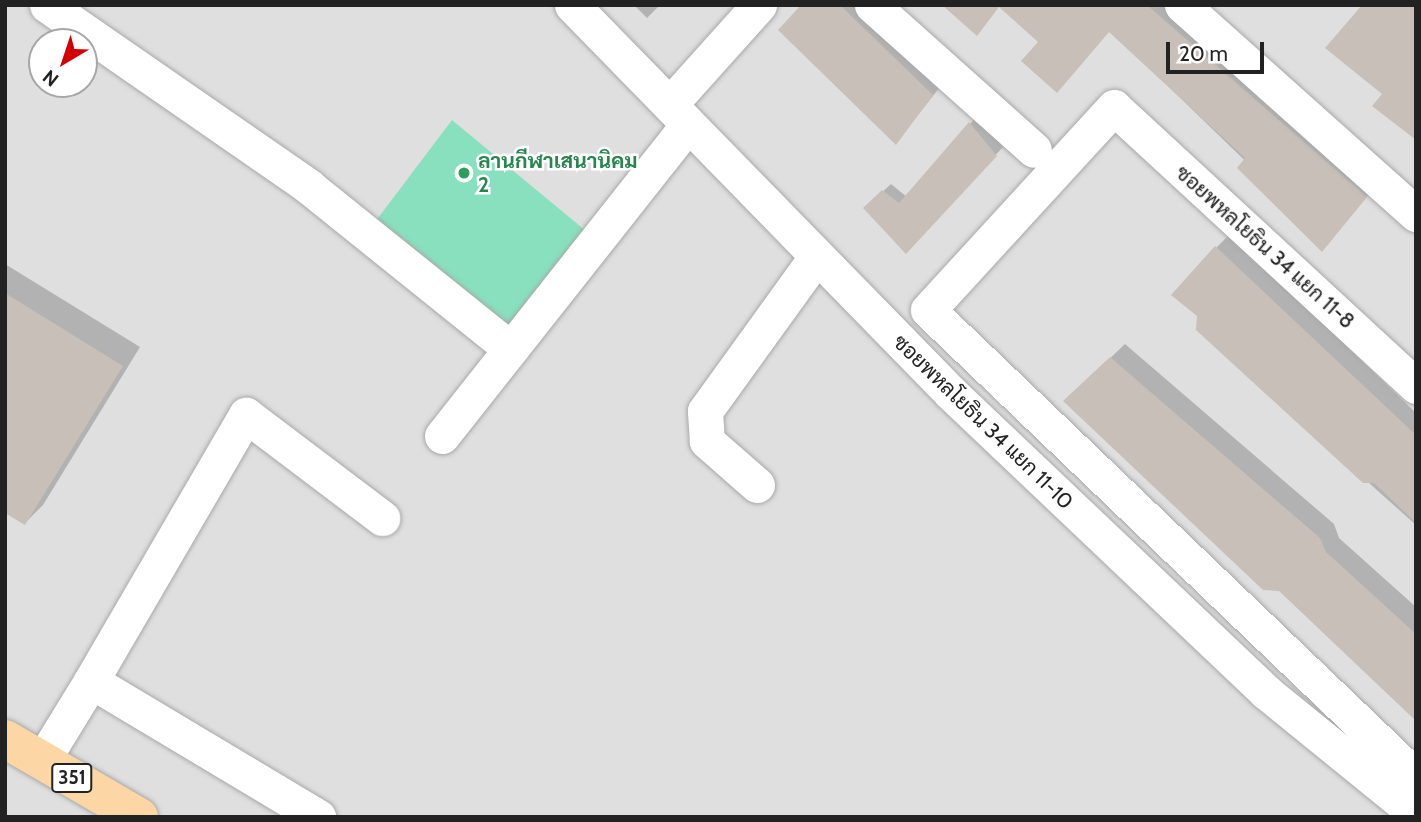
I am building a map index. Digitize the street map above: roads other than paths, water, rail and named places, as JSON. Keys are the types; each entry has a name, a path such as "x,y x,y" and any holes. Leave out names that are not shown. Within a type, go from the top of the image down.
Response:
{"main road":[{"name":"351","path":"5,739 139,817"}],"street":[{"path":"47,5 308,186 511,349"},
{"name":"ซอยพหลโยธิน 34 แยก 11-10","path":"572,5 816,257 1266,692 1416,814"},
{"path":"442,436 511,349 759,5"},
{"path":"872,5 1034,150"},
{"path":"1182,5 1416,214"},
{"name":"ซอยพหลโยธิน 34 แยก 11-8","path":"1416,386 1114,107 928,310 1416,777"},
{"path":"757,485 707,441 705,411 816,257"},
{"path":"42,761 246,415 382,518"},
{"path":"91,681 318,817"}],"place":[{"name":"ลานกีฬาเสนานิคม 2","path":"464,173"}]}
